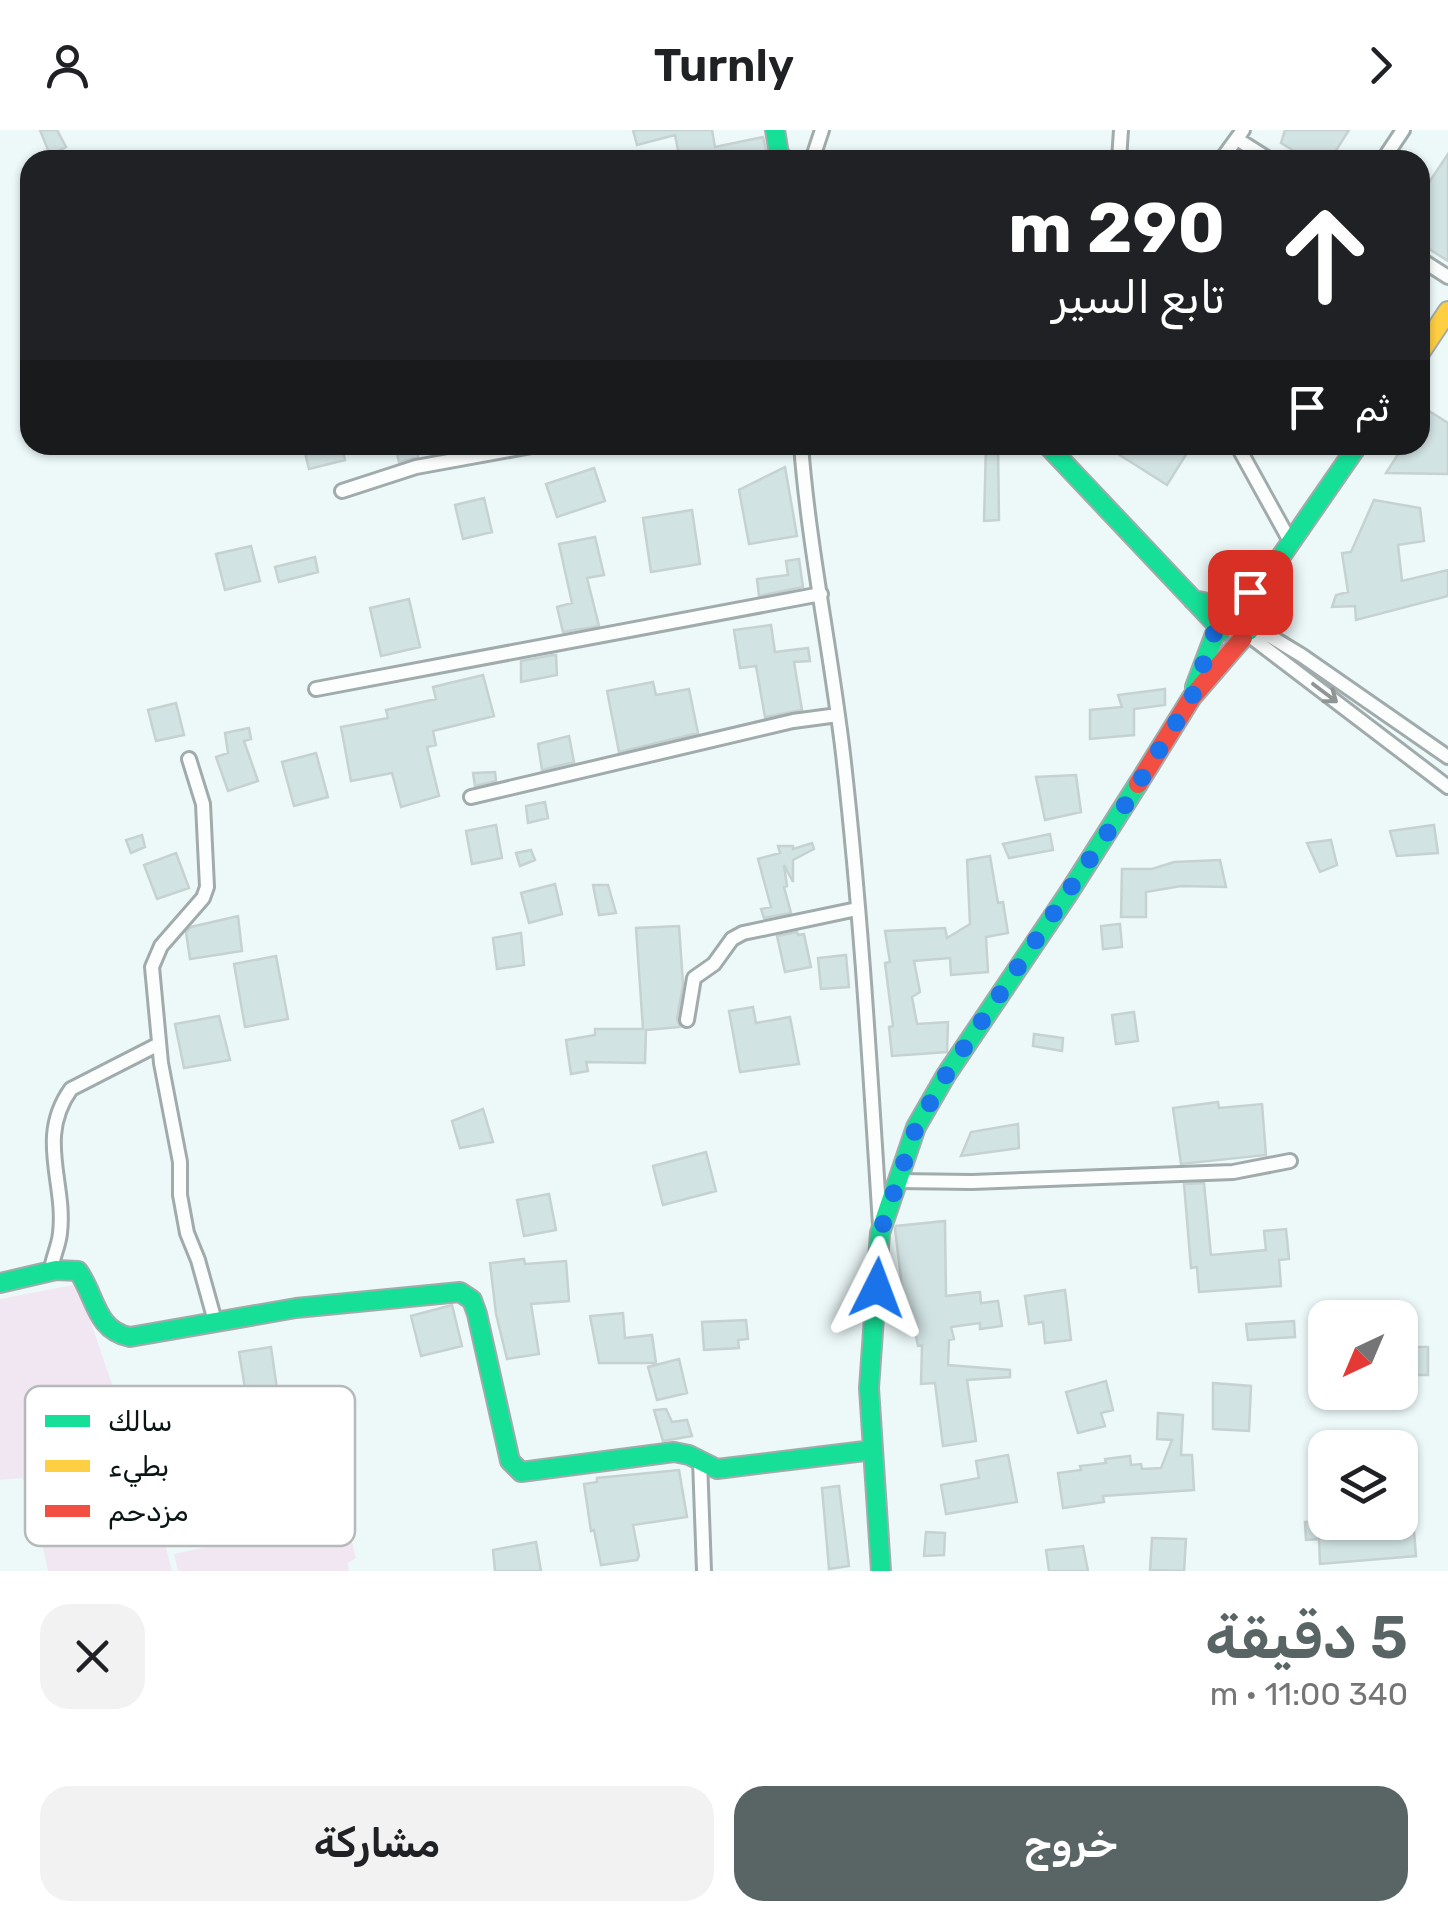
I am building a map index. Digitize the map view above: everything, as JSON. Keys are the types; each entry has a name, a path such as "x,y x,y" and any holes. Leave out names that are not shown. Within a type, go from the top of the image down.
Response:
{"street":[{"path":"1430,338 1448,310"},
{"path":"342,490 416,467 482,455"},
{"path":"801,455 806,515 822,594 838,714 869,1047 880,1233 869,1388 881,1571"},
{"path":"1056,455 1227,639 1247,632 1329,674 1448,758"},
{"path":"1243,455 1290,541"},
{"path":"880,1233 916,1128 946,1075 1078,880 1192,697 1247,632 1266,578 1351,455"},
{"path":"1192,697 1223,611 1266,578"},
{"path":"316,690 822,594"},
{"path":"1193,600 1233,607 1247,614 1247,632"},
{"path":"1247,632 1448,786"},
{"path":"471,796 838,714"},
{"path":"189,759 203,804 207,887 203,898 154,958 152,967 159,1044 180,1162 180,1195 215,1320"},
{"path":"687,1020 694,978 714,964 732,939 744,933 857,909"},
{"path":"51,1271 61,1231 54,1123 62,1102 71,1089 159,1044"},
{"path":"897,1181 972,1182 1233,1172 1290,1162"},
{"path":"0,1283 51,1271 78,1271 85,1278 103,1325 116,1336 130,1337 343,1302 460,1292 472,1300 477,1314 510,1461 521,1472 674,1452 717,1469 873,1450"},
{"path":"700,1460 704,1571"}],"shaded area":[{"path":"78,1284 113,1386 25,1386 25,1483 22,1478 0,1480 0,1299"},
{"path":"43,1546 166,1546 172,1571 48,1571"},
{"path":"211,1546 353,1546 356,1558 348,1563 349,1571 178,1571 174,1554"}],"building":[{"path":"40,130 57,130 66,147 48,150"},
{"path":"633,130 712,130 715,147 763,137 766,150 678,150 675,135 637,145"},
{"path":"1285,130 1349,130 1336,150 1293,150 1281,143"},
{"path":"1448,154 1448,261 1430,249 1430,181"},
{"path":"1430,412 1448,423 1448,474 1386,473 1398,455 1430,455"},
{"path":"306,455 344,455 345,460 309,469"},
{"path":"397,455 418,455 418,457 399,462"},
{"path":"986,455 998,455 999,520 984,521"},
{"path":"1120,455 1186,455 1167,485"},
{"path":"785,467 797,536 749,544 739,490"},
{"path":"594,468 605,501 557,517 546,484"},
{"path":"484,498 492,532 463,539 455,505"},
{"path":"1374,500 1420,508 1424,541 1398,545 1402,581 1448,570 1448,596 1356,620 1355,606 1332,607 1336,595 1348,592 1342,553 1351,552"},
{"path":"692,510 700,564 651,572 643,518"},
{"path":"595,537 604,575 587,578 599,626 563,632 557,607 572,603 559,544"},
{"path":"251,546 260,581 225,590 216,554"},
{"path":"315,557 318,572 279,582 275,567"},
{"path":"799,559 803,587 759,596 757,579 788,575 786,561"},
{"path":"409,599 420,647 381,656 370,608"},
{"path":"771,625 775,652 808,648 810,661 794,662 802,710 765,717 756,666 740,668 734,630"},
{"path":"556,655 557,675 521,682 521,661"},
{"path":"483,675 494,716 433,731 436,745 427,747 439,796 401,807 392,773 351,781 341,727 388,718 386,710 436,699 433,687"},
{"path":"653,682 656,695 689,689 698,733 619,752 607,691"},
{"path":"1165,689 1165,705 1134,709 1134,735 1090,739 1090,710 1122,707 1118,695"},
{"path":"176,703 184,735 156,741 148,710"},
{"path":"249,728 251,739 244,741 258,781 228,791 216,757 228,753 225,733"},
{"path":"569,736 574,762 542,770 538,744"},
{"path":"316,753 328,797 294,806 282,762"},
{"path":"495,772 496,781 475,786 473,773"},
{"path":"1076,775 1081,812 1045,820 1036,777"},
{"path":"545,802 548,818 528,823 526,806"},
{"path":"496,825 502,858 472,864 466,831"},
{"path":"1434,825 1438,853 1397,856 1390,831"},
{"path":"1050,834 1053,850 1009,858 1003,844"},
{"path":"142,835 145,847 131,853 126,840"},
{"path":"1331,840 1337,865 1320,872 1307,843"},
{"path":"812,843 814,849 793,860 793,882 784,865 784,887 791,913 764,918 761,909 771,907 758,859 780,853 778,846 793,849"},
{"path":"531,850 535,860 520,866 516,853"},
{"path":"176,853 189,888 157,899 144,865"},
{"path":"990,856 1008,933 986,937 988,972 951,975 950,958 914,961 920,992 912,997 917,1024 948,1022 947,1052 892,1056 889,1027 893,1026 885,963 890,962 885,931 945,928 947,938 970,924 967,860"},
{"path":"1220,860 1226,887 1181,886 1146,892 1146,917 1121,917 1122,869"},
{"path":"555,884 562,914 529,923 521,893"},
{"path":"593,885 608,885 616,913 599,915"},
{"path":"238,916 242,951 190,959 186,932 191,927"},
{"path":"1120,924 1122,947 1103,949 1101,926"},
{"path":"679,926 683,984 677,1019 680,1027 646,1030 645,1063 586,1062 588,1071 571,1074 566,1040 595,1035 595,1029 643,1029 636,928"},
{"path":"521,933 524,965 497,969 493,938"},
{"path":"804,934 811,967 785,972 777,936"},
{"path":"846,955 849,987 821,989 818,958"},
{"path":"276,956 288,1019 245,1027 234,964"},
{"path":"753,1007 756,1023 790,1017 799,1064 740,1072 729,1011"},
{"path":"1134,1012 1138,1041 1116,1044 1112,1015"},
{"path":"219,1016 230,1060 184,1068 175,1024"},
{"path":"1034,1034 1063,1038 1062,1051 1033,1046"},
{"path":"1218,1102 1219,1108 1262,1104 1266,1155 1181,1164 1173,1108"},
{"path":"483,1109 493,1142 460,1148 452,1121"},
{"path":"1018,1124 1019,1148 961,1156 971,1132"},
{"path":"706,1152 716,1191 663,1205 653,1166"},
{"path":"1204,1183 1211,1255 1266,1250 1264,1231 1286,1229 1289,1259 1279,1260 1281,1286 1199,1292 1197,1267 1191,1268 1184,1184"},
{"path":"549,1194 556,1230 524,1236 517,1200"},
{"path":"945,1221 946,1296 980,1292 981,1303 998,1301 1002,1326 980,1329 980,1323 951,1327 954,1339 949,1340 948,1365 1010,1370 1010,1377 967,1380 976,1441 943,1446 935,1383 921,1384 922,1345 918,1346 911,1311 905,1312 895,1229"},
{"path":"524,1259 525,1264 566,1261 569,1301 531,1304 539,1354 507,1359 490,1263"},
{"path":"1065,1290 1071,1340 1045,1343 1043,1322 1029,1324 1025,1296"},
{"path":"452,1305 462,1346 421,1356 411,1316"},
{"path":"623,1313 625,1338 652,1335 656,1363 599,1363 590,1316"},
{"path":"746,1320 748,1339 738,1340 739,1348 704,1350 702,1322"},
{"path":"1294,1321 1295,1337 1248,1340 1246,1324"},
{"path":"271,1347 277,1386 245,1386 239,1352"},
{"path":"1418,1347 1428,1347 1428,1375 1418,1375"},
{"path":"679,1359 687,1393 657,1400 648,1367"},
{"path":"1106,1381 1113,1410 1101,1413 1105,1426 1078,1433 1066,1392"},
{"path":"1213,1383 1251,1386 1249,1431 1213,1429"},
{"path":"666,1409 672,1422 687,1420 692,1436 663,1441 654,1410"},
{"path":"1158,1413 1183,1415 1181,1455 1192,1455 1194,1490 1103,1496 1104,1502 1063,1508 1058,1473 1130,1456 1131,1465 1161,1468 1172,1440 1157,1439"},
{"path":"1008,1455 1017,1502 946,1514 941,1485 979,1478 976,1461"},
{"path":"679,1470 687,1517 633,1525 637,1560 601,1565 584,1484 597,1482 597,1478"},
{"path":"839,1486 849,1566 829,1569 822,1488"},
{"path":"926,1532 945,1533 944,1555 924,1556"},
{"path":"1152,1538 1186,1539 1184,1571 1150,1570"},
{"path":"1319,1540 1415,1540 1416,1556 1320,1564"},
{"path":"536,1542 541,1571 495,1571 493,1550"},
{"path":"1083,1546 1088,1571 1049,1571 1046,1550"}],"traffic: fast":[{"path":"775,130 778,150"},
{"path":"1056,455 1218,626 1195,687"},
{"path":"1250,624 1266,578 1351,455"},
{"path":"1220,632 1221,616 1263,581"},
{"path":"1193,600 1243,610 1250,619 1249,631"},
{"path":"881,1571 869,1388 880,1233 916,1127 946,1075 1138,784"},
{"path":"0,1283 56,1270 78,1271 103,1320 118,1333 130,1337 296,1308 460,1292 472,1300 477,1314 510,1461 521,1472 674,1452 717,1469 873,1450"}],"traffic: slow":[{"path":"1430,338 1448,311"}],"traffic: jam":[{"path":"1138,784 1192,697 1243,638"}],"route":[{"path":"877,1288 880,1233 916,1128 946,1075 1114,823 1192,697 1223,611 1250,592"}]}
